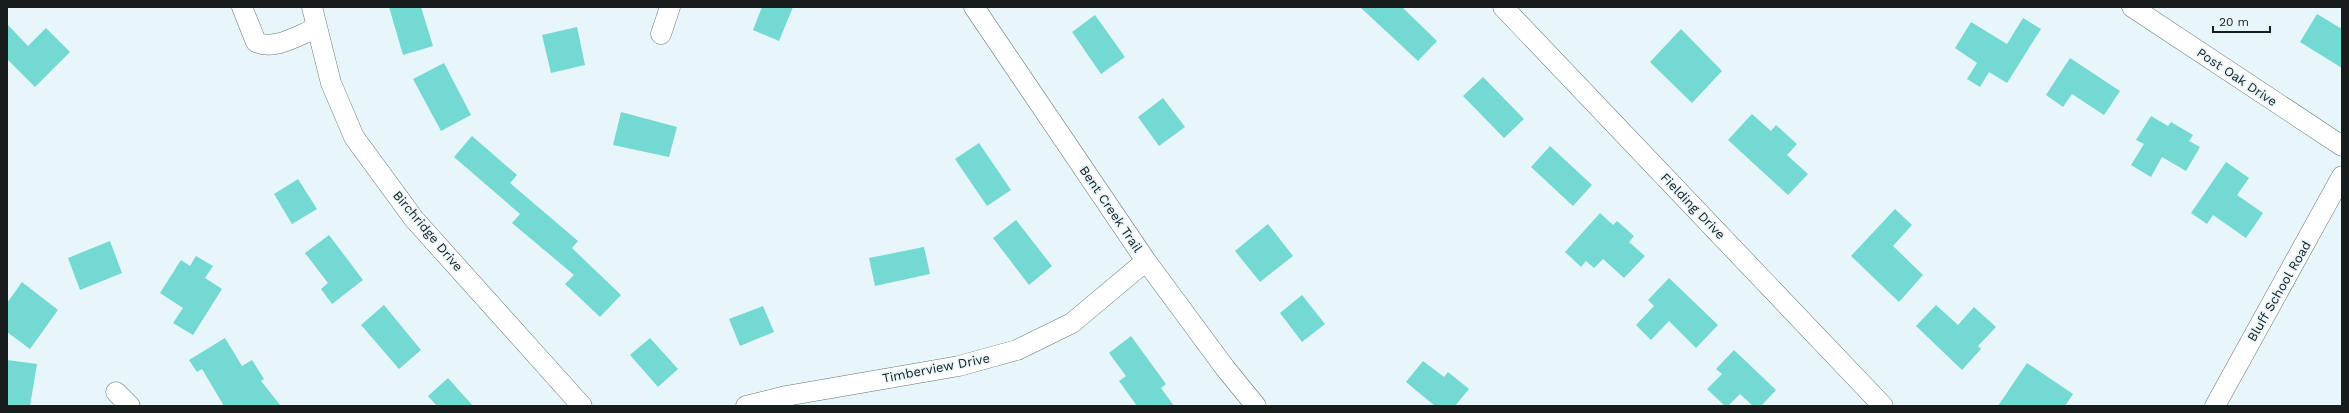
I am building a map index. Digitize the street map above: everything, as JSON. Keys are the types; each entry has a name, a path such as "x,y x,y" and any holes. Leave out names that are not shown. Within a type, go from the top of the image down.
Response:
{"street":[{"path":"242,7 256,42 262,45 271,46 317,28"},
{"name":"Birchridge Drive","path":"312,7 331,83 354,137 414,219 582,406"},
{"path":"661,34 670,7"},
{"name":"Bent Creek Trail","path":"974,7 1146,261 1225,368 1256,406"},
{"name":"Fielding Drive","path":"1503,7 1883,406"},
{"name":"Post Oak Drive","path":"2132,7 2342,146"},
{"name":"Bluff School Road","path":"2216,406 2342,176"},
{"name":"Timberview Drive","path":"746,406 786,396 959,366 1018,350 1072,323 1146,261"}],"building":[{"path":"389,7 421,7 433,46 403,55"},
{"path":"762,7 793,7 779,41 753,30"},
{"path":"1360,7 1402,7 1437,41 1418,61"},
{"path":"2317,14 2342,29 2342,68 2300,42"},
{"path":"1095,15 1125,57 1101,74 1072,32"},
{"path":"2023,18 2041,29 2007,83 1989,72 1980,87 1967,79 1977,63 1955,48 1971,22 2007,44"},
{"path":"7,24 28,46 46,28 70,52 35,87 7,59"},
{"path":"577,27 585,65 551,73 542,35"},
{"path":"1681,29 1722,71 1692,103 1650,62"},
{"path":"2070,58 2120,91 2104,115 2072,94 2063,107 2046,95"},
{"path":"444,63 471,115 441,131 413,79"},
{"path":"1483,77 1524,119 1504,138 1463,96"},
{"path":"1163,98 1185,127 1159,146 1138,117"},
{"path":"621,112 677,127 669,157 613,145"},
{"path":"1752,114 1771,131 1776,125 1797,144 1787,155 1808,174 1788,195 1728,140"},
{"path":"2151,116 2168,126 2171,122 2193,135 2189,141 2200,147 2186,171 2162,157 2151,177 2131,165 2144,144 2136,140"},
{"path":"472,136 517,175 510,183 578,241 572,248 621,295 600,317 565,284 574,275 512,223 520,214 454,157"},
{"path":"979,143 1011,190 987,206 955,159"},
{"path":"1550,146 1592,185 1573,206 1531,167"},
{"path":"2226,162 2249,178 2237,195 2263,213 2246,238 2213,215 2207,224 2191,213"},
{"path":"298,179 317,209 292,224 274,194"},
{"path":"1895,209 1912,225 1893,246 1923,275 1899,302 1851,256"},
{"path":"1600,213 1613,225 1617,221 1634,236 1629,242 1645,256 1624,278 1603,259 1594,268 1586,261 1581,267 1565,252"},
{"path":"1016,220 1052,266 1029,285 993,238"},
{"path":"1268,224 1293,256 1260,282 1235,251"},
{"path":"329,235 363,280 332,304 321,289 328,283 305,253"},
{"path":"110,241 122,273 80,290 68,258"},
{"path":"924,247 930,274 875,286 869,258"},
{"path":"196,256 213,266 205,278 222,289 193,335 173,323 183,308 160,293 181,260 190,266"},
{"path":"1669,278 1718,325 1696,348 1669,321 1651,340 1636,325 1654,306 1648,300"},
{"path":"22,282 58,310 30,349 7,332 7,303"},
{"path":"1302,295 1325,324 1302,342 1280,313"},
{"path":"384,305 421,350 399,369 361,325"},
{"path":"1936,305 1958,325 1974,307 1996,327 1978,346 1981,349 1962,370 1916,326"},
{"path":"763,306 774,332 740,346 729,319"},
{"path":"1131,336 1166,384 1161,388 1174,406 1137,406 1119,381 1126,376 1109,353"},
{"path":"225,338 242,366 252,360 264,379 261,381 281,406 224,406 202,369 197,372 189,360"},
{"path":"650,338 678,369 658,387 630,355"},
{"path":"1734,350 1776,390 1761,406 1753,406 1740,394 1728,406 1725,406 1707,389 1722,374 1716,369"},
{"path":"7,360 37,364 30,406 7,406"},
{"path":"1423,361 1444,377 1448,372 1469,389 1455,406 1435,406 1406,382"},
{"path":"2027,363 2073,394 2065,406 1998,406"},
{"path":"448,378 473,406 437,406 428,396"}]}
